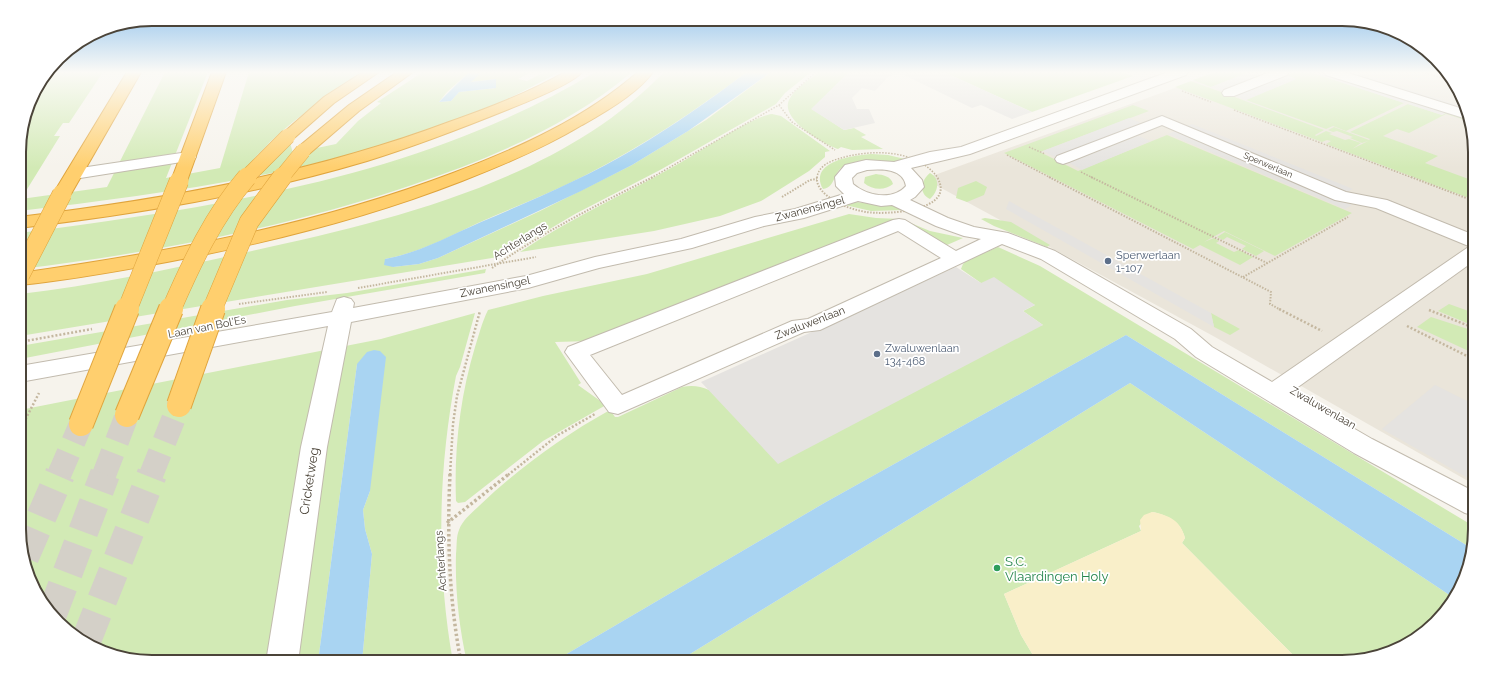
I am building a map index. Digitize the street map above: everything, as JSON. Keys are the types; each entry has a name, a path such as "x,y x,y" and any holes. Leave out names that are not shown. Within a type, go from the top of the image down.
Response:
{"highway":[{"path":"26,264 62,194 115,104"},
{"path":"81,424 179,181 207,104"},
{"path":"127,415 178,293 218,216 240,185 288,136 325,104"},
{"path":"180,405 210,315 249,222 273,188 303,151 360,104"},
{"path":"26,222 183,199 326,167 398,146 513,104"},
{"path":"26,279 112,266 230,245 369,209 437,185 530,147 591,113 604,104"}],"street":[{"path":"964,151 912,183 902,197 893,199 875,199 852,191 843,177 855,167 878,164 895,167 930,157 964,151 1094,104"},
{"path":"1431,104 1462,114"},
{"name":"Sperwerlaan","path":"1069,164 1162,120 1341,196 1381,204 1468,252"},
{"path":"74,174 188,157"},
{"name":"Zwaluwenlaan","path":"895,167 912,183 921,199 929,204 978,226 996,236 1048,255 1183,334 1204,352 1279,390 1363,446 1466,500"},
{"name":"Zwanensingel","path":"395,299 488,283 528,282 595,263 685,244 761,221 798,214 852,191"},
{"name":"Zwaluwenlaan","path":"893,199 942,222 971,232 996,236"},
{"path":"618,406 576,352 899,224 955,258"},
{"name":"Zwaluwenlaan","path":"618,406 800,326 812,325 869,300 873,295 955,258 996,236"},
{"name":"Sperwerlaan","path":"1279,390 1468,257"},
{"name":"Laan van Bol'Es","path":"26,373 395,299"},
{"name":"Laan van Bol'Es","path":"26,363 343,309"},
{"name":"Cricketweg","path":"283,655 314,447 343,309"}],"path":[{"path":"779,105 792,122 835,150"},
{"name":"Achterlangs","path":"459,655 448,560 447,523 452,436 457,396 492,268 497,263 526,244 582,212 663,172 779,105"},
{"path":"1233,110 1468,199"},
{"path":"1025,144 1047,155"},
{"path":"1002,153 1271,292 1270,304 1345,343"},
{"path":"1069,164 1267,263"},
{"path":"1243,277 1373,203"},
{"path":"1406,300 1468,326"},
{"path":"1385,315 1468,357"},
{"path":"26,418 39,393"},
{"path":"447,523 558,435 607,408 618,406"}],"shaded area":[{"path":"816,104 855,104 857,109 869,109 875,123 844,130 811,109"},
{"path":"963,104 1014,104 1032,112 1012,119 981,105 972,108"},
{"path":"1131,104 1458,104 1464,119 1468,152 1468,481 1215,337 932,183 932,176"},
{"path":"1408,104 1453,104 1459,106 1442,115"},
{"path":"1129,118 1141,123 1055,157 1043,151"},
{"path":"1192,124 1353,189 1346,192 1185,127"},
{"path":"1175,131 1352,205 1345,209 1168,134"},
{"path":"1138,136 1151,141 1082,170 1069,163"},
{"name":"Sperwerlaan 1-107","path":"1009,201 1211,313 1214,327 1006,209"},
{"name":"Zwaluwenlaan 134-468","path":"956,267 981,283 994,277 1035,305 1023,311 1043,325 778,464 701,382"},
{"path":"1435,385 1468,402 1468,478 1382,429"}],"green space":[{"path":"36,104 82,104 69,123 63,123 54,136 60,136 26,191 27,135 30,119"},
{"path":"149,104 195,104 166,178 220,168 239,104 319,104 281,132 253,160 288,136 293,153 336,144 358,121 380,104 497,104 437,128 379,147 260,175 138,196 26,210 26,198 107,187"},
{"path":"536,104 589,104 528,139 471,164 364,200 267,226 169,247 70,263 26,268 26,232 168,212 316,182 389,162 460,138"},
{"path":"629,104 703,104 669,127 586,175 432,244 409,253 385,259 393,267 419,264 438,258 540,211 632,165 706,120 728,104 776,104 660,170 575,214 504,256 26,335 26,293 136,276 194,264 306,239 417,209 472,190 526,168 576,141"},
{"path":"788,104 817,104 812,109 844,130 854,128 866,135 861,137 883,149 852,150 841,147 838,149 831,146 804,130 791,115"},
{"path":"1014,104 1055,104 1032,112"},
{"path":"1220,104 1253,104 1324,130 1315,135 1316,136 1326,131 1332,133 1329,134 1345,140 1349,139 1361,143 1352,149 1368,141 1362,143 1350,138 1353,137 1337,131 1333,132 1328,130 1334,127 1369,140 1370,139 1350,132 1408,104 1442,115 1447,112 1464,118 1464,120 1446,114 1409,133 1397,129 1383,136 1438,156 1425,163 1468,179 1468,198 1326,144 1331,141 1327,140 1322,142"},
{"path":"1256,104 1402,104 1346,131 1333,126 1326,129"},
{"path":"1133,105 1149,111 1040,152 1078,171 1167,135 1352,213 1275,256 1224,231 1204,242 1214,238 1219,241 1216,243 1234,252 1239,250 1253,257 1240,265 1200,245 1193,249 1004,153"},
{"path":"772,114 781,116 830,151 825,152 825,157 809,171 761,201 720,216 654,231 520,252 558,228 687,159 739,128 763,116"},
{"path":"872,154 888,155 909,160 851,164 840,169 830,185 823,189 820,179 822,172 827,166 835,161 845,158"},
{"path":"930,173 936,179 937,186 935,193 930,199 924,194 922,187 924,180"},
{"path":"876,174 884,175 892,181 893,184 886,188 878,189 864,183 865,177"},
{"path":"976,181 987,187 984,195 967,202 956,198 958,188"},
{"path":"855,202 890,205 904,210 871,211 845,205"},
{"path":"849,214 876,218 901,219 930,231 963,238 947,245 911,224 591,341 555,342 581,383 578,385 606,405 543,441 465,502 458,503 456,501 457,443 465,385 482,324 488,310 543,296 647,274"},
{"path":"985,218 1011,222 1050,245 1047,247 994,226 981,219"},
{"path":"1225,232 1264,251 1256,256 1242,249 1246,246 1227,237 1223,240 1217,237"},
{"path":"998,247 1040,266 1468,523 1467,546 1126,335 826,502 565,655 466,655 457,595 456,554 458,533 463,522 468,516 510,478 558,442 610,410 615,417 618,417 682,387 696,386 709,390 1043,325 1023,311 1035,305 981,283 961,269 966,261"},
{"path":"486,269 485,273 295,306 26,358 26,345 287,300 347,293"},
{"path":"1449,304 1468,311 1468,324 1438,311"},
{"path":"475,313 460,367 456,376 450,411 443,483 441,519 442,555 444,590 452,655 363,655 372,554 365,529 363,510 370,491 357,364 319,655 152,655 127,653 89,638 75,629 52,606 36,577 30,562 27,546 26,409 381,339"},
{"path":"1211,313 1240,329 1230,335 1214,327"},
{"path":"1431,317 1468,329 1468,351 1417,327"},
{"path":"1130,383 1449,595 1442,606 1419,629 1405,638 1375,651 1350,655 1293,655 1182,543 1185,538 1183,532 1177,524 1168,517 1152,512 1139,526 1141,531 1004,594 1021,635 1033,655 688,655"}],"sand":[{"path":"1152,512 1169,517 1177,523 1181,527 1185,538 1182,543 1293,655 1033,655 1021,635 1004,594 1141,531 1140,520 1144,515"}],"water":[{"path":"703,104 726,104 688,131 632,165 581,191 438,258 419,264 393,267 384,265 385,259 410,253 434,244 597,170 663,131"},
{"path":"1126,335 1467,546 1461,570 1449,595 1130,383 688,655 565,655 826,502"},
{"path":"374,350 380,351 386,357 370,491 363,510 365,529 372,554 363,655 319,655 357,364 367,352"}],"tunnel":[{"path":"151,475 179,405"},
{"path":"104,475 127,415"},
{"path":"59,475 81,424"},
{"path":"28,549 60,474"},
{"path":"54,608 105,474"},
{"path":"88,637 152,474"}],"place":[{"name":"Sperwerlaan 1-107","path":"1108,261"},
{"name":"Zwaluwenlaan 134-468","path":"877,354"},
{"name":"S.C. Vlaardingen Holy","path":"997,568"}]}
